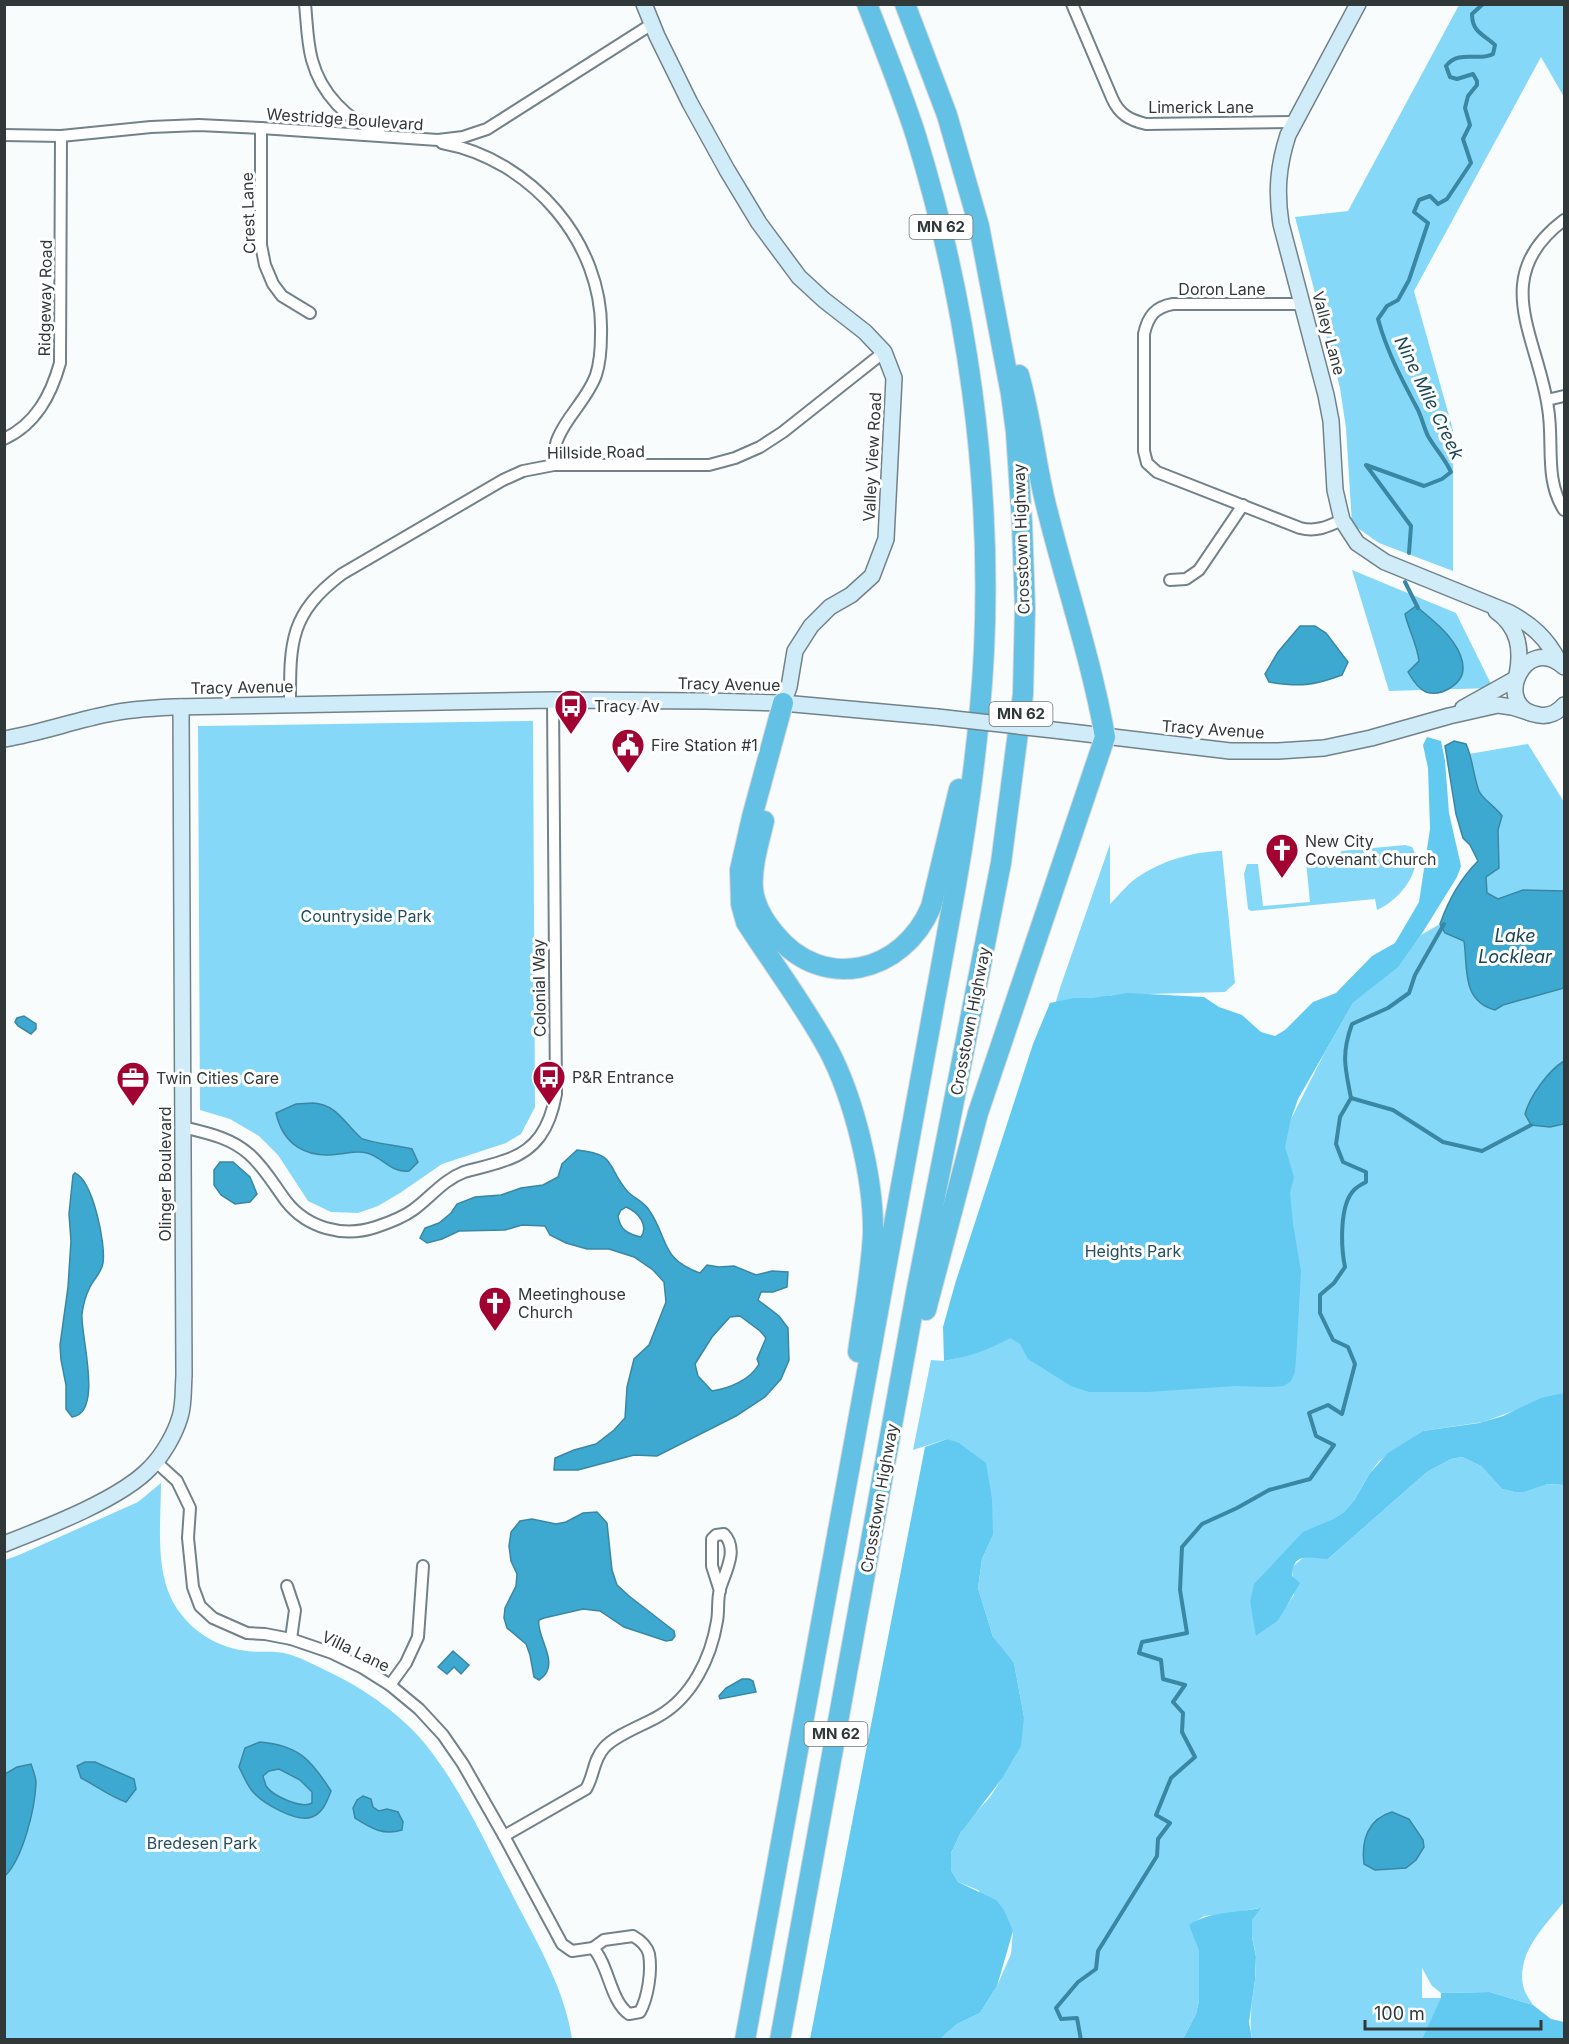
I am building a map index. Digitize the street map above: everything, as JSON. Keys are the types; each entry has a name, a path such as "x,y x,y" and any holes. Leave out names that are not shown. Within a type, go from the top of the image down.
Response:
{"highway":[{"name":"Crosstown Highway","path":"745,2040 966,823 980,705 985,605 984,546 977,434 970,369 940,221 919,145 867,4"},
{"name":"Crosstown Highway","path":"780,2040 892,1428 1001,863 1023,694 1022,523 1011,394 979,226 947,115 905,4"},
{"path":"892,1428 918,1343 978,1113 1105,737 1099,702 1045,500 1028,406 979,226"},
{"path":"783,703 783,739 753,877 757,904 763,918 783,944 803,959 818,966 840,969 861,968 876,964 914,937 931,907 958,798 985,605"},
{"path":"783,703 745,845 740,870 741,904 746,922 828,1049 840,1074 860,1135 866,1167 873,1234 848,1423 840,1516"}],"street":[{"path":"305,4 312,61 321,82 334,101 350,117 370,129 392,136 446,143 477,153 505,167 523,179 555,208 574,234 588,263 597,290 602,319 601,348 596,376 557,439 554,465"},
{"name":"Valley View Road","path":"644,4 690,104 726,170 778,250 799,277 858,326 884,352 894,378 886,539 872,576 851,595 830,607 811,626 795,651 789,687 783,703"},
{"name":"Limerick Lane","path":"1072,4 1117,109 1125,116 1146,124 1295,122"},
{"name":"Valley Lane","path":"1358,4 1295,122 1281,156 1277,178 1277,202 1281,224 1331,421 1335,490 1342,520 1357,543 1385,562 1526,622 1539,633 1563,667"},
{"name":"Westridge Boulevard","path":"4,135 61,136 151,127 199,125 438,140 463,137 487,129 652,24"},
{"name":"Crest Lane","path":"261,128 261,245 265,265 273,284 282,296 310,313"},
{"name":"Ridgeway Road","path":"4,439 30,421 44,404 54,384 60,363 61,136"},
{"path":"1564,220 1539,244 1529,262 1523,283 1522,304 1525,324 1547,400 1553,484 1564,510"},
{"name":"Doron Lane","path":"1244,505 1157,472 1147,463 1143,451 1146,322 1152,312 1162,306 1173,304 1302,304"},
{"name":"Hillside Road","path":"290,705 292,643 299,622 310,603 342,574 503,480 523,471 554,465 709,465 735,458 760,447 783,432 884,352"},
{"path":"1547,400 1564,396"},
{"path":"1170,580 1186,579 1199,570 1244,505 1311,531 1342,520"},
{"name":"Valley Lane","path":"1486,604 1500,614 1514,630 1520,657 1516,677"},
{"name":"Tracy Avenue","path":"1449,716 1516,677 1522,667 1538,658 1548,658 1563,667"},
{"path":"1516,677 1515,693 1518,701 1531,713 1547,716 1564,707"},
{"name":"Tracy Avenue","path":"4,739 108,714 140,709 553,700 783,703 937,717 1230,751 1278,751 1324,748 1500,705 1531,713"},
{"name":"Colonial Way","path":"183,1127 236,1144 250,1155 300,1216 315,1225 350,1232 393,1221 412,1210 444,1183 461,1173 519,1155 534,1144 553,1113 556,1094 553,700"},
{"name":"Olinger Boulevard","path":"4,1544 98,1503 131,1484 151,1468 168,1443 181,1415 184,1376 181,707"},
{"name":"Villa Lane","path":"155,1461 177,1481 190,1508 188,1538 193,1587 200,1606 213,1618 238,1630 291,1639 332,1653 363,1668 390,1685 419,1709 443,1736 463,1764 562,1944 572,1951 593,1948"},
{"path":"390,1685 406,1663 418,1637 423,1566"},
{"path":"288,1587 295,1610 291,1639"},
{"path":"504,1836 586,1789 592,1780 597,1757 605,1746 669,1710 681,1700 691,1687 710,1648 718,1620 720,1590"},
{"path":"633,1936 644,1944 649,1952 649,1980 640,2012 628,2014 624,2011 601,1957 593,1948 604,1940 633,1936"}],"green space":[{"path":"1459,5 1564,5 1564,97 1541,57 1414,291 1453,430 1453,571 1379,543 1352,524 1346,428 1340,388 1295,217 1348,211"},
{"path":"1352,570 1456,613 1493,688 1389,691"},
{"name":"Countryside Park","path":"533,721 535,1107 521,1134 506,1143 442,1164 378,1206 358,1213 331,1212 308,1201 278,1155 259,1136 230,1119 200,1110 198,726"},
{"name":"Heights Park","path":"1427,737 1441,741 1449,813 1461,866 1457,877 1421,935 1398,967 1353,1003 1298,1099 1291,1119 1285,1147 1294,1177 1290,1193 1301,1271 1295,1372 1291,1381 1284,1386 1268,1387 1235,1386 1148,1392 1089,1392 1071,1386 1028,1359 1020,1344 1010,1338 978,1352 944,1361 943,1327 955,1284 1033,1044 1050,1003 1074,998 1128,993 1204,997 1219,1007 1242,1015 1261,1032 1275,1036 1285,1030 1313,1002 1336,993 1372,956 1395,943 1419,902 1430,829 1428,768 1423,745"},
{"name":"Heights Park","path":"1528,744 1564,802 1564,1393 1483,1422 1423,1431 1379,1461 1344,1512 1331,1520 1250,1602 1257,1635 1278,1621 1294,1595 1292,1568 1297,1563 1308,1556 1328,1559 1427,1472 1451,1459 1462,1457 1481,1466 1502,1489 1514,1492 1548,1484 1564,1485 1564,1902 1540,1931 1523,1964 1524,1989 1533,2005 1490,1992 1441,1993 1432,1986 1422,1968 1422,1998 1442,1998 1422,2039 1252,2039 1251,2018 1256,1958 1251,1925 1259,1908 1204,1916 1190,1925 1199,1951 1199,2000 1196,2014 1183,2039 940,2039 957,2024 980,2013 997,1986 1011,1954 1013,1931 978,1890 958,1882 951,1870 951,1853 965,1824 990,1797 1001,1780 1024,1717 1014,1663 1002,1652 993,1637 978,1588 982,1559 993,1535 947,1439 913,1450 931,1360 944,1361 958,1358 1018,1124 1061,985 1110,844 1110,904 1132,881 1160,865 1191,855 1222,851 1235,983 1225,992 1110,995 1109,1098 1287,1134 1291,1119 1353,1003 1397,967 1421,935 1440,924 1442,927 1486,865 1457,756","holes":["1413,1825 1416,1831 1406,1868 1375,1870 1364,1864 1363,1855"]},
{"path":"1405,845 1412,847 1415,856 1412,875 1401,893 1377,910 1375,899 1251,911 1248,909 1244,874 1247,864 1258,864 1263,906 1310,902 1306,862 1340,858 1341,851"},
{"path":"1564,1393 1564,1485 1548,1484 1523,1492 1514,1492 1502,1489 1481,1466 1462,1457 1451,1459 1427,1472 1328,1559 1304,1558 1296,1562 1292,1576 1300,1583 1278,1621 1256,1636 1250,1602 1254,1584 1303,1532 1344,1512 1355,1499 1370,1473 1388,1453 1423,1431 1479,1423 1503,1416 1541,1398"},
{"path":"947,1439 959,1443 986,1463 992,1499 993,1535 982,1559 978,1588 993,1637 1014,1663 1024,1717 1021,1746 1001,1780 961,1832 951,1853 951,1870 958,1882 996,1900 1004,1910 1013,1931 997,1986 980,2013 957,2024 940,2039 810,2039 925,1447"},
{"name":"Bredesen Park","path":"161,1483 160,1552 162,1569 172,1600 181,1614 194,1628 219,1644 247,1651 288,1654 345,1680 371,1696 407,1724 439,1762 481,1834 555,1981 572,2039 5,2039 5,1560 138,1502"},
{"path":"1261,1908 1252,1920 1252,1937 1256,1957 1249,2022 1252,2039 1183,2039 1196,2014 1199,2000 1199,1951 1189,1925 1205,1917"},
{"path":"1490,1992 1533,2005 1551,2019 1564,2022 1564,2039 1422,2039 1441,1998 1441,1993"}],"water":[{"path":"1416,606 1447,634 1460,656 1463,665 1460,679 1445,691 1432,693 1423,691 1408,672 1419,661 1405,614"},
{"path":"1300,626 1315,626 1326,633 1348,662 1342,675 1306,684 1289,685 1269,682 1265,674 1278,652"},
{"name":"Lake Locklear","path":"1454,741 1466,744 1479,791 1502,816 1498,830 1499,868 1486,877 1487,893 1498,899 1523,890 1564,891 1564,988 1503,1005 1495,1010 1484,1006 1471,991 1464,941 1445,933 1440,924 1456,890 1478,861 1470,845 1463,838 1456,814 1445,746"},
{"path":"24,1016 36,1024 36,1029 31,1034 15,1022 17,1018"},
{"path":"1564,1061 1564,1124 1550,1127 1531,1125 1525,1114 1535,1092 1546,1077"},
{"path":"296,1104 322,1104 335,1111 361,1138 412,1149 418,1162 409,1171 403,1171 392,1168 373,1155 363,1152 327,1155 307,1152 298,1147 284,1134 276,1113"},
{"path":"577,1150 605,1158 628,1192 649,1210 672,1255 687,1267 700,1273 707,1265 734,1266 756,1275 772,1271 788,1272 787,1287 773,1292 761,1292 758,1300 779,1316 788,1328 789,1360 781,1379 765,1397 736,1416 657,1456 634,1455 578,1470 554,1470 555,1458 596,1444 625,1418 627,1387 634,1359 649,1345 666,1302 664,1282 653,1270 634,1257 609,1249 587,1249 566,1243 550,1235 545,1226 522,1225 505,1230 459,1231 427,1243 420,1238 425,1228 439,1223 451,1213 457,1204 475,1197 501,1195 521,1188 543,1185 558,1177 562,1164","holes":["626,1207 641,1219 644,1228 641,1237 629,1233 621,1225 618,1216","740,1316 766,1338 757,1359 759,1364 750,1375 739,1382 712,1391 698,1376 695,1364 712,1337 730,1317"]},
{"path":"220,1162 233,1162 250,1177 257,1194 250,1202 235,1204 221,1195 214,1185 214,1170"},
{"path":"75,1173 81,1178 93,1200 103,1254 100,1272 89,1290 82,1314 89,1388 87,1402 82,1412 72,1417 66,1409 66,1385 60,1345 68,1287 71,1241 69,1214"},
{"path":"597,1512 607,1523 612,1570 617,1585 674,1631 675,1636 672,1640 666,1641 624,1627 600,1611 583,1609 544,1618 539,1620 539,1627 549,1667 546,1674 539,1680 534,1677 526,1644 507,1628 504,1618 505,1608 516,1586 517,1574 511,1561 509,1546 511,1532 520,1521 532,1519 556,1524 566,1522 583,1513"},
{"path":"453,1651 469,1665 461,1674 454,1667 447,1674 438,1667"},
{"path":"742,1679 753,1681 756,1692 720,1699 719,1696 726,1688"},
{"path":"260,1742 285,1747 303,1756 331,1791 322,1810 312,1817 289,1815 253,1792 239,1767 245,1748","holes":["279,1769 300,1780 312,1792 312,1803 294,1803 281,1797 266,1786 263,1776 269,1771"]},
{"path":"85,1762 95,1762 134,1779 136,1789 126,1802 114,1797 81,1778 77,1766"},
{"path":"31,1764 36,1783 30,1819 17,1858 5,1876 5,1774 17,1767"},
{"path":"363,1796 371,1799 373,1807 379,1811 387,1809 398,1812 403,1822 402,1830 383,1831 372,1828 355,1818 353,1808 357,1800"},
{"path":"1392,1812 1409,1819 1423,1840 1424,1847 1416,1860 1406,1868 1375,1870 1364,1864 1365,1839 1377,1820"}],"waterway":[{"name":"Nine Mile Creek","path":"1409,553 1411,526 1366,465 1424,486 1442,479 1451,472 1428,436 1418,410 1390,354 1378,319 1387,306 1398,300 1409,280 1428,223 1414,212 1419,200 1430,196 1438,204 1447,199 1471,163 1463,139 1470,125 1465,108 1468,96 1477,85 1477,81 1473,74 1457,79 1450,77 1446,66 1457,58 1493,54 1495,45 1476,29 1472,20 1472,14 1483,4"},
{"name":"Nine Mile Creek","path":"1405,582 1418,608"},
{"name":"Nine Mile Creek","path":"1081,2040 1077,2018 1061,2019 1056,2008 1078,1982 1096,1969 1098,1951 1157,1856 1158,1839 1170,1823 1156,1815 1171,1778 1195,1757 1182,1732 1183,1713 1173,1702 1185,1685 1163,1679 1161,1660 1139,1653 1142,1642 1187,1633 1180,1590 1182,1547 1202,1524 1269,1490 1310,1479 1334,1445 1316,1436 1309,1413 1328,1405 1342,1414 1355,1364 1348,1347 1333,1340 1320,1313 1320,1295 1334,1283 1345,1267 1342,1227 1349,1197 1354,1190 1366,1182 1366,1172 1343,1162 1336,1144 1340,1117 1351,1098 1346,1069 1346,1044 1352,1024 1388,1008 1409,993 1415,975 1444,924"},
{"path":"1351,1098 1393,1110 1443,1142 1482,1151 1531,1125"}],"place":[{"name":"Tracy Av","path":"571,735"},
{"name":"Fire Station #1","path":"628,774"},
{"name":"New City Covenant Church","path":"1282,879"},
{"name":"P&R Entrance","path":"549,1106"},
{"name":"Twin Cities Care","path":"133,1107"},
{"name":"Meetinghouse Church","path":"495,1332"}]}
